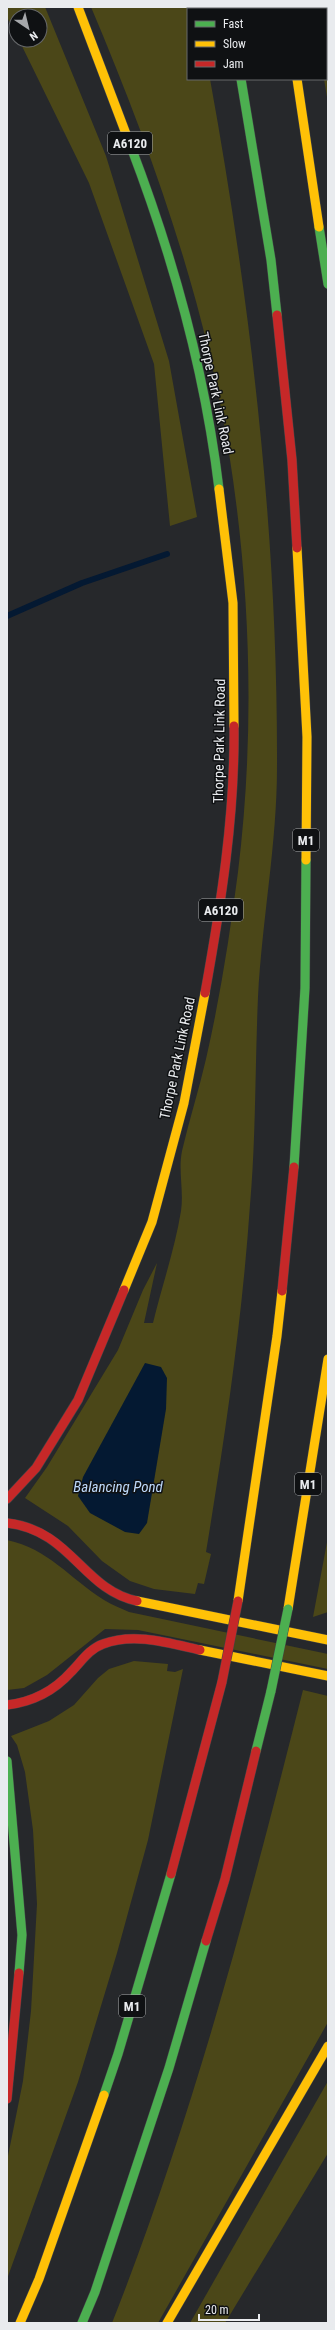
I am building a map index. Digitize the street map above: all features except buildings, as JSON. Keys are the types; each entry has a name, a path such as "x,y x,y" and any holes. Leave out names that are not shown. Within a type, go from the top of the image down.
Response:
{"highway":[{"name":"Thorpe Park Link Road","path":"7,1499 36,1468 78,1400 152,1222 184,1103 220,916 235,778 233,603 212,430 177,281 143,177 78,7"},
{"name":"M1","path":"20,2323 39,2280 118,2054 174,1864 222,1682 238,1601 277,1336 295,1162 306,988 307,737 292,460 271,260 241,80"},
{"path":"297,80 328,284"},
{"name":"M1","path":"82,2323 95,2292 169,2068 225,1879 271,1691 288,1610 328,1359"},
{"path":"7,1523 32,1528 51,1538 108,1589 126,1599 328,1640"},
{"path":"7,1705 28,1701 42,1695 67,1677 90,1652 102,1645 120,1639 148,1639 328,1676"},
{"path":"7,1761 22,1935 7,2099"},
{"path":"168,2323 328,2046"}],"shaded area":[{"path":"7,7 45,8 8,8 8,19"},
{"path":"91,7 196,7 187,8 187,80 210,80 225,164 238,250 259,422 273,594 277,767 275,825 258,997 252,1179 247,1248 232,1379 206,1552 211,1554 204,1584 198,1583 195,1594 154,1589 130,1581 102,1561 68,1526 25,1498 47,1467 118,1350 143,1290 157,1263 144,1323 153,1323 172,1253 181,1211 182,1151 206,1059 216,1013 232,919 238,872 247,767 248,662 242,557 229,453 219,396 191,282 174,226 155,170"},
{"path":"328,7 328,103 324,80 327,80 327,8 310,8"},
{"path":"48,14 106,156 169,361 197,517 170,526 154,364 89,183 23,48 48,48"},
{"path":"328,1537 328,1612 313,1617"},
{"path":"7,1540 22,1544 47,1557 104,1600 129,1612 328,1654 328,1669 138,1630 105,1629 47,1675 24,1688 7,1690"},
{"path":"134,1661 168,1664 167,1671 175,1672 183,1669 148,1840 117,1953 78,2082 7,2279 7,2161 23,2081 31,2011 37,1904 33,1830 25,1772 17,1745 11,1736 49,1721 74,1705 98,1678 109,1669"},
{"path":"303,1690 328,1696 328,2022 158,2323 112,2323 168,2168 218,2010 262,1850"},
{"path":"328,2081 328,2153 225,2323 190,2323"}],"water":[{"name":"Balancing Pond","path":"145,1363 161,1367 167,1378 166,1409 147,1523 139,1534 125,1532 90,1513 78,1496 83,1477"}],"waterway":[{"path":"7,616 82,583 167,554"}],"traffic: fast":[{"path":"241,80 271,260 277,315"},
{"path":"131,147 160,230 186,315 205,402 219,489"},
{"path":"319,227 328,284"},
{"path":"294,1167 305,988 306,860"},
{"path":"271,1691 288,1609"},
{"path":"256,1751 271,1691"},
{"path":"7,1761 22,1935 19,1973"},
{"path":"104,2095 118,2054 171,1874"},
{"path":"82,2323 95,2292 169,2068 206,1941"}],"traffic: slow":[{"path":"78,7 131,147"},
{"path":"297,80 319,227"},
{"path":"219,489 233,603 234,726"},
{"path":"297,548 307,737 306,860"},
{"path":"124,1290 152,1222 184,1103 205,993"},
{"path":"238,1601 277,1336 282,1291"},
{"path":"288,1609 328,1359"},
{"path":"137,1601 328,1640"},
{"path":"200,1650 328,1676"},
{"path":"167,2323 328,2046"},
{"path":"20,2323 39,2279 104,2095"}],"traffic: jam":[{"path":"277,315 292,460 297,548"},
{"path":"205,993 226,860 234,760 234,726"},
{"path":"282,1291 294,1167"},
{"path":"7,1499 36,1468 78,1400 124,1290"},
{"path":"7,1523 29,1528 47,1537 62,1548 103,1585 119,1595 137,1601"},
{"path":"222,1682 238,1601"},
{"path":"7,1705 16,1704 34,1698 50,1690 64,1679 94,1649 103,1644 127,1639 139,1639 176,1644 200,1650"},
{"path":"171,1874 222,1682"},
{"path":"206,1941 225,1879 256,1751"},
{"path":"7,2099 19,1973"}]}
